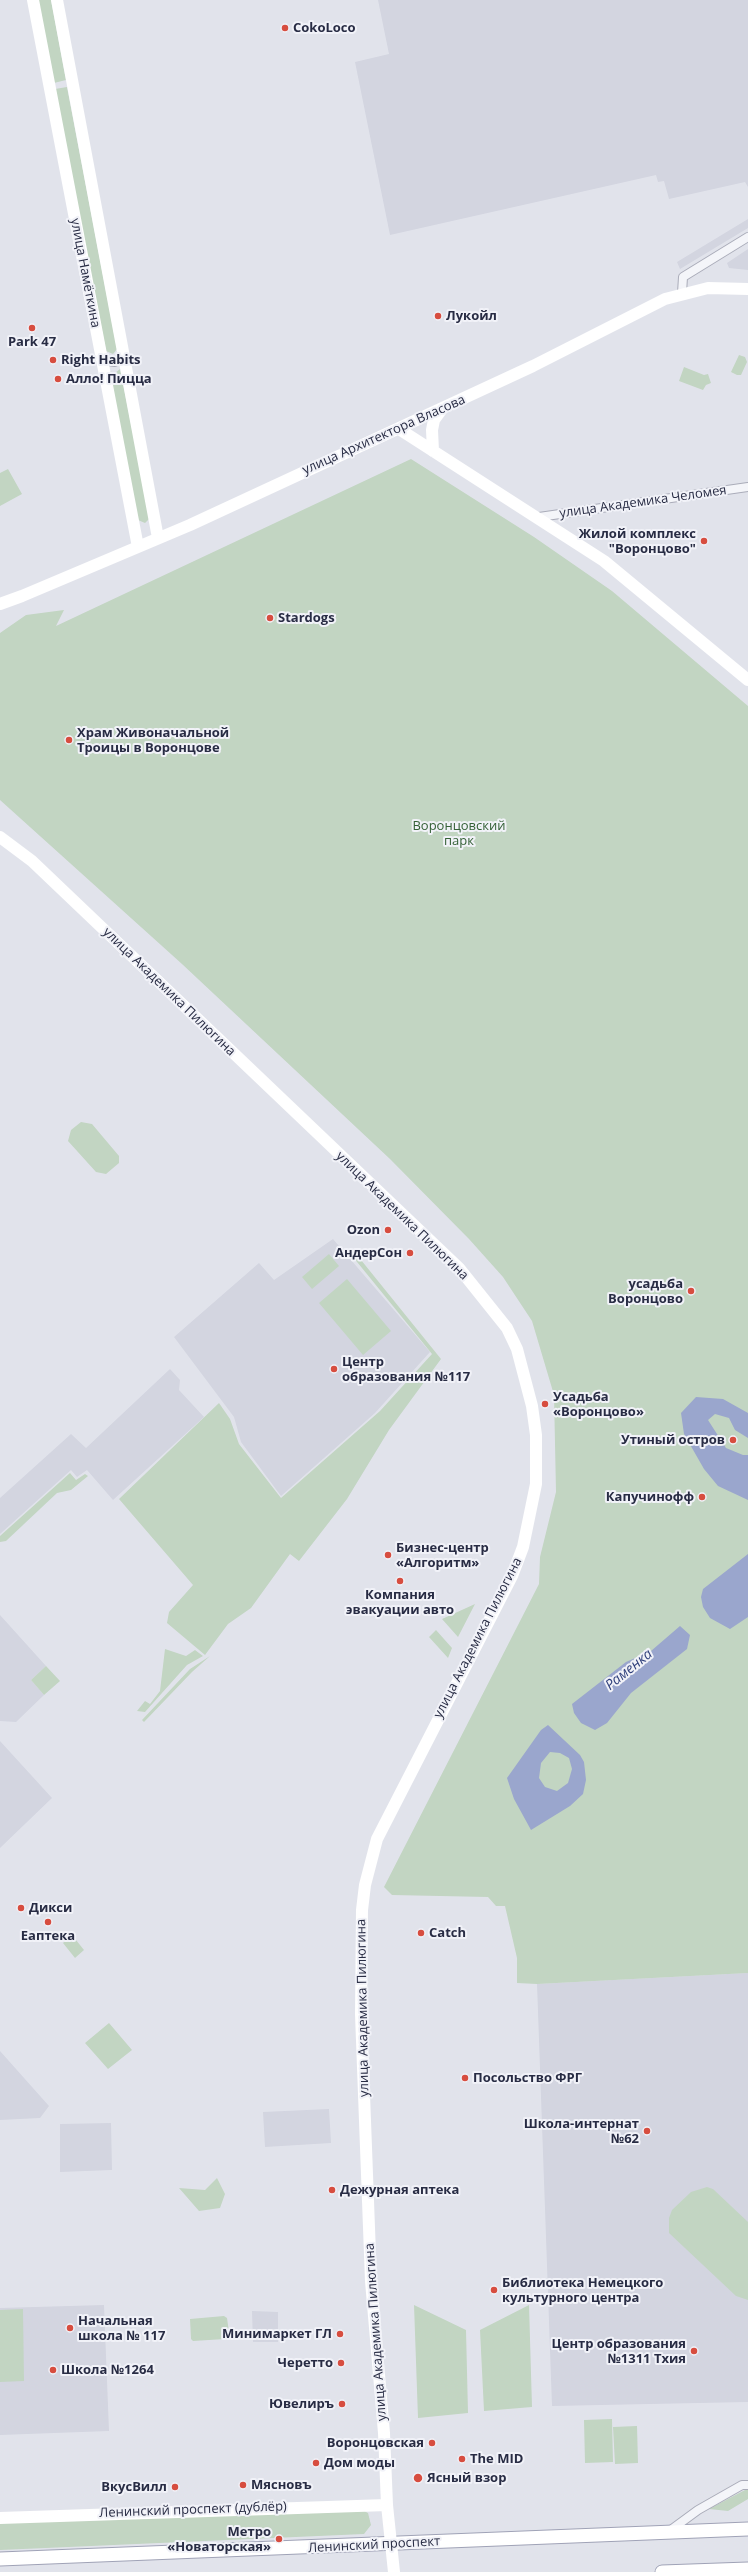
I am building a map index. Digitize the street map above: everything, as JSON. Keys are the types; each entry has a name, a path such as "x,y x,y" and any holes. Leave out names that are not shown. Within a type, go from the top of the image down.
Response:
{"main road":[{"name":"Ленинский проспект","path":"0,2559 748,2529"},
{"path":"662,2572 748,2569"}],"street":[{"name":"улица Намёткина","path":"32,0 138,547"},
{"name":"улица Намёткина","path":"57,0 158,538"},
{"path":"682,293 683,277 748,237"},
{"name":"улица Архитектора Власова","path":"22,596 138,547 442,409 534,366 648,307 682,293 708,288 748,289"},
{"path":"100,352 104,359 115,362 121,357 123,350"},
{"path":"433,451 432,430 434,420 442,409"},
{"path":"399,428 539,517 630,581 748,680"},
{"name":"улица Академика Челомея","path":"539,517 748,487"},
{"path":"0,604 22,596"},
{"path":"0,610 22,596"},
{"name":"улица Академика Пилюгина","path":"0,837 32,861 459,1268 507,1328 517,1349 532,1406 536,1435 536,1484 523,1546 512,1576 377,1839 364,1898 360,1956 371,2281 384,2433 390,2544 394,2572"},
{"path":"668,2532 698,2510 742,2485 748,2485"},
{"name":"Ленинский проспект (дублёр)","path":"0,2518 387,2505"}],"shaded area":[{"path":"378,0 748,0 748,187 745,182 669,199 664,181 658,182 656,175 390,235 355,62 389,54"},
{"path":"748,219 748,228 680,269 677,262"},
{"path":"748,249 748,270 729,268 727,263"},
{"path":"333,1239 430,1352 375,1413 281,1496 241,1442 234,1417 174,1337 259,1263 274,1280"},
{"path":"170,1369 180,1380 179,1390 204,1417 113,1500 87,1470 77,1477 71,1470 0,1534 0,1498 71,1434 86,1448"},
{"path":"0,1615 46,1666 31,1680 44,1695 16,1722 0,1721"},
{"path":"0,1741 52,1798 0,1848"},
{"path":"748,1973 748,2402 552,2406 537,1984"},
{"path":"0,2051 49,2106 40,2118 0,2120"},
{"path":"329,2109 331,2143 265,2147 263,2112"},
{"path":"111,2123 112,2170 60,2172 60,2124"},
{"name":"Школа №1264","path":"104,2305 109,2431 0,2435 0,2308"},
{"path":"252,2311 278,2312 278,2342 253,2342"}],"green space":[{"path":"38,0 51,0 66,80 54,83"},
{"path":"67,87 117,349 113,354 106,351 55,89"},
{"path":"739,355 745,357 747,362 741,375 737,375 731,372"},
{"path":"684,367 704,375 708,374 711,383 706,385 703,390 679,381"},
{"path":"120,369 150,518 145,523 138,520 109,371 115,373"},
{"name":"Воронцовский парк","path":"411,459 534,537 612,591 748,706 748,1973 537,1984 517,1983 517,1958 505,1906 496,1906 488,1897 392,1895 384,1887 539,1584 540,1557 556,1492 554,1395 532,1321 503,1277 469,1239 390,1159 182,964 0,800 0,633 26,615 64,610 56,626"},
{"path":"8,469 22,494 0,506 0,473"},
{"path":"81,1122 92,1124 119,1156 119,1163 106,1174 96,1172 68,1141 71,1130"},
{"path":"329,1254 339,1266 312,1289 302,1277"},
{"path":"357,1255 441,1359 389,1430 347,1499 299,1561 290,1554 251,1608 228,1624 205,1655 167,1623 169,1612 193,1585 119,1499 219,1403 230,1419 239,1444 281,1498 380,1411 432,1354 353,1257"},
{"path":"347,1279 391,1331 363,1355 319,1303"},
{"path":"70,1473 76,1480 85,1474 88,1476 71,1490 57,1493 6,1541 0,1542 0,1536"},
{"path":"475,1604 458,1637 442,1619"},
{"path":"436,1630 452,1648 448,1658 429,1637"},
{"path":"165,1649 186,1656 195,1650 203,1656 187,1665 145,1712 137,1711 145,1701 150,1704 160,1691"},
{"path":"210,1656 192,1672 144,1722 142,1720 190,1669"},
{"path":"46,1666 60,1681 44,1695 31,1680"},
{"path":"72,1935 84,1950 75,1958 63,1943"},
{"path":"109,2023 132,2050 108,2069 85,2043"},
{"path":"217,2178 225,2194 220,2208 199,2211 179,2188 205,2190"},
{"path":"707,2187 713,2189 748,2222 748,2300 736,2296 669,2233 669,2218 672,2210 691,2192"},
{"path":"414,2305 466,2330 468,2413 418,2418"},
{"path":"529,2305 532,2407 484,2411 480,2330"},
{"path":"23,2309 24,2381 0,2382 0,2310"},
{"path":"224,2316 227,2318 229,2332 225,2339 193,2341 191,2339 190,2319"},
{"path":"612,2419 613,2462 585,2463 584,2420"},
{"path":"637,2426 638,2463 615,2464 613,2427"},
{"path":"745,2490 748,2490 748,2499 728,2511 709,2509"},
{"path":"362,2510 368,2513 371,2525 364,2534 0,2550 0,2523"}],"water":[{"path":"696,1397 723,1399 748,1413 748,1438 735,1430 729,1418 715,1414 708,1420 726,1448 743,1455 748,1455 748,1500 718,1486 704,1469 684,1434 681,1413"},
{"path":"748,1554 748,1617 730,1629 710,1618 703,1607 701,1597 703,1589"},
{"name":"Раменка","path":"680,1626 690,1635 687,1649 631,1693 607,1723 595,1730 581,1723 574,1713 572,1704 626,1662 651,1651"},
{"path":"548,1725 580,1755 584,1762 586,1780 583,1794 570,1806 531,1830 514,1799 507,1778 541,1730","holes":["550,1752 560,1753 569,1758 572,1769 568,1783 557,1791 545,1787 539,1778 541,1763"]}],"place":[{"name":"CokoLoco","path":"285,28"},
{"name":"Лукойл","path":"438,316"},
{"name":"Park 47","path":"32,328"},
{"name":"Right Habits","path":"53,360"},
{"name":"Алло! Пицца","path":"58,379"},
{"name":"Жилой комплекс \"Воронцово\"","path":"704,541"},
{"name":"Stardogs","path":"270,618"},
{"name":"Храм Живоначальной Троицы в Воронцове","path":"69,740"},
{"name":"Ozon","path":"388,1230"},
{"name":"АндерСон","path":"410,1253"},
{"name":"усадьба Воронцово","path":"691,1291"},
{"name":"Центр образования №117","path":"334,1369"},
{"name":"Усадьба «Воронцово»","path":"545,1404"},
{"name":"Утиный остров","path":"733,1440"},
{"name":"Капучинофф","path":"702,1497"},
{"name":"Бизнес-центр «Алгоритм»","path":"388,1555"},
{"name":"Компания эвакуации авто","path":"400,1581"},
{"name":"Дикси","path":"21,1908"},
{"name":"Еаптека","path":"48,1922"},
{"name":"Catch","path":"421,1933"},
{"name":"Посольство ФРГ","path":"465,2078"},
{"name":"Школа-интернат №62","path":"647,2131"},
{"name":"Дежурная аптека","path":"332,2190"},
{"name":"Библиотека Немецкого культурного центра","path":"494,2290"},
{"name":"Начальная школа № 117","path":"70,2328"},
{"name":"Минимаркет ГЛ","path":"340,2334"},
{"name":"Центр образования №1311 Тхия","path":"694,2351"},
{"name":"Черетто","path":"341,2363"},
{"name":"Школа №1264","path":"53,2370"},
{"name":"Ювелиръ","path":"342,2404"},
{"name":"Воронцовская","path":"432,2443"},
{"name":"The MID","path":"462,2459"},
{"name":"Дом моды","path":"316,2463"},
{"name":"Ясный взор","path":"418,2478"},
{"name":"Мясновъ","path":"243,2485"},
{"name":"ВкусВилл","path":"175,2487"},
{"name":"Метро «Новаторская»","path":"279,2539"}]}
